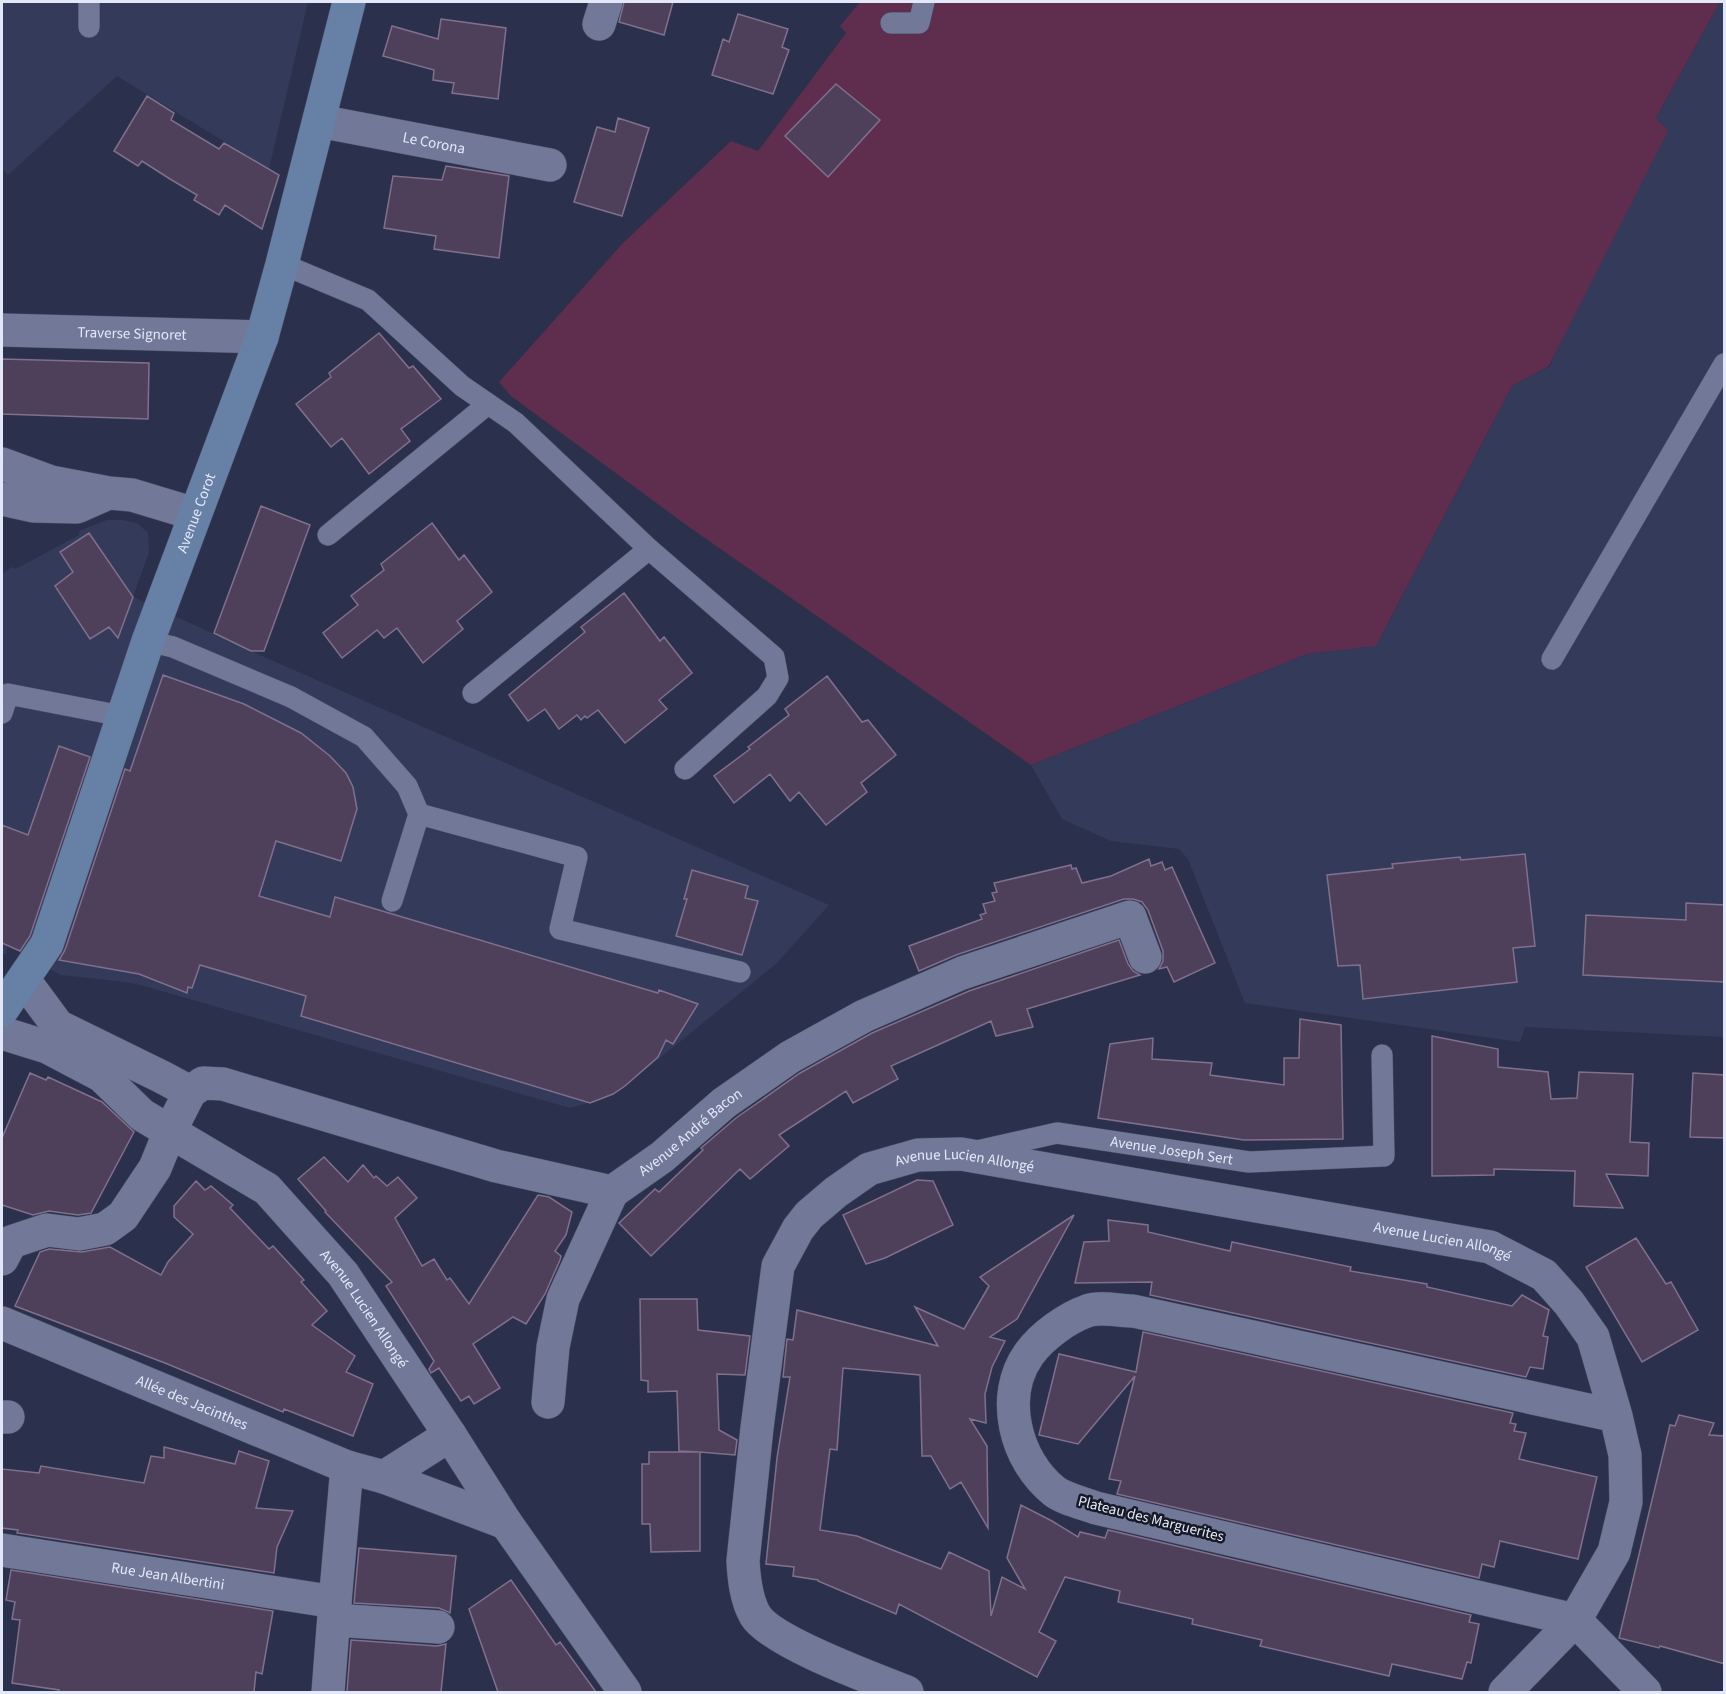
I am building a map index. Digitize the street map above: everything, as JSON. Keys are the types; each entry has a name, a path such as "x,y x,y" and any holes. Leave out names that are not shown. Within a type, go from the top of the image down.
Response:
{"street":[{"name":"Avenue Corot","path":"2,1010 46,944 148,641 262,337 349,2"},
{"name":"Le Corona","path":"319,121 550,165"},
{"name":"Traverse Signoret","path":"2,330 262,337"},
{"path":"2,464 51,482 132,495 195,514"},
{"path":"2,499 33,506 77,507 109,493"},
{"name":"Avenue André Bacon","path":"612,1192 662,1158 724,1103 790,1057 864,1016 962,972 1131,917 1145,957"},
{"path":"24,980 57,1026 190,1092"},
{"name":"Avenue Lucien Allongé","path":"2,1033 47,1047 102,1076 142,1115 267,1189 343,1274 506,1523 626,1692"},
{"path":"2,1259 11,1242 47,1230 79,1234 105,1229 123,1216 155,1168 170,1131 190,1092 203,1083 223,1084 496,1166 612,1192 563,1299 553,1347 548,1402"},
{"name":"Avenue Lucien Allongé","path":"907,1692 786,1641 765,1626 755,1615 744,1577 743,1561 757,1428 778,1266 798,1229 809,1215 836,1192 869,1169 918,1155 961,1155 1490,1247 1544,1275 1569,1303 1593,1337 1616,1416"},
{"name":"Plateau des Marguerites","path":"1575,1620 1096,1508 1055,1492 1035,1472 1019,1445 1014,1417 1015,1384 1029,1354 1061,1323 1090,1310 1133,1311 1616,1416"},
{"name":"Allée des Jacinthes","path":"2,1323 346,1467 384,1477 506,1523"},
{"path":"1505,1692 1575,1620 1614,1552 1626,1502 1625,1455 1616,1416"},
{"path":"384,1477 450,1435"},
{"path":"328,1692 346,1467"},
{"name":"Rue Jean Albertini","path":"2,1550 334,1611 438,1627"},
{"path":"1575,1620 1645,1692"}],"lane":[{"path":"89,2 89,27"},
{"path":"891,23 919,23 924,2"},
{"path":"282,264 368,300 462,386 516,423 649,549 774,657 778,678 767,696 685,769"},
{"path":"1552,659 1725,364"},
{"path":"328,535 488,404"},
{"path":"473,693 649,549"},
{"path":"148,641 173,647 291,697 364,737 407,786 419,814 392,901"},
{"path":"2,713 8,694 122,716"},
{"path":"419,814 577,858 560,928 740,972"},
{"name":"Avenue Joseph Sert","path":"961,1155 1057,1133 1249,1162 1384,1156 1382,1055"}],"shaded area":[{"path":"2,2 308,2 269,169 117,76 8,175 2,169"},
{"path":"860,2 1720,2 1656,118 1668,131 1549,366 1512,386 1376,646 1307,654 1031,765 689,527 511,396 499,382 622,244 731,141 758,151 846,33 840,26"},
{"path":"1720,2 1724,2 1724,1037 1525,1027 1520,1042 1245,1003 1188,859 1179,849 1111,841 1062,819 1031,765 1307,654 1376,646 1512,386 1550,366 1656,118"},
{"path":"107,520 137,523 148,533 149,552 133,597 829,905 776,964 625,1086 599,1100 570,1108 144,986 60,975 7,945 6,954 2,954 2,574 12,567 16,569 79,535 79,531"}],"building":[{"path":"624,2 673,2 664,35 619,22"},
{"path":"738,14 788,29 782,47 789,50 773,94 712,75 723,39 729,42"},
{"path":"441,19 506,28 498,99 452,93 454,83 433,80 434,70 383,56 392,26 438,39"},
{"path":"836,84 880,120 828,177 785,136"},
{"path":"147,96 174,113 171,120 219,149 224,143 279,175 262,229 225,205 219,215 194,200 197,195 142,161 138,166 114,151"},
{"path":"618,118 649,128 622,216 574,202 597,127 615,132"},
{"path":"446,166 509,176 499,258 434,249 436,236 384,228 393,176 442,180"},
{"path":"379,333 409,368 413,366 441,399 401,429 410,441 369,474 342,438 331,447 296,404 331,377 329,373"},
{"path":"2,359 149,363 148,419 2,414"},
{"path":"261,506 310,525 264,651 251,651 214,633"},
{"path":"432,523 459,560 464,555 492,592 457,621 463,629 423,663 397,628 384,638 377,630 342,658 323,633 358,605 351,596 384,570 381,564"},
{"path":"89,533 133,597 118,638 109,627 90,639 55,586 73,572 60,552"},
{"path":"624,593 660,641 664,637 692,673 659,700 667,709 625,743 598,710 581,720 577,715 559,729 545,709 528,721 509,695 585,632 581,627"},
{"path":"163,675 244,704 301,733 330,756 346,773 353,787 357,809 341,861 276,841 259,896 330,917 335,897 658,993 659,990 698,1004 673,1044 666,1040 658,1057 625,1086 613,1094 590,1103 301,1016 306,996 200,965 192,988 188,987 187,993 139,974 59,960 65,950 125,769 130,771"},
{"path":"827,676 862,722 868,720 896,755 861,783 867,792 826,825 799,792 790,801 770,774 734,803 714,776 789,715 785,709"},
{"path":"59,746 90,757 30,936 20,951 2,943 2,825 28,835"},
{"path":"1525,854 1535,946 1513,948 1517,982 1363,999 1360,965 1338,966 1327,875 1393,868 1392,864 1460,857 1461,860"},
{"path":"1149,859 1151,866 1162,862 1165,870 1172,867 1215,963 1174,982 1167,967 1159,969 1163,961 1163,951 1148,910 1142,902 1124,899 956,955 919,971 909,946 982,919 980,915 986,913 983,904 995,901 992,893 997,892 994,883 1071,865 1072,869 1076,868 1082,883 1111,876"},
{"path":"692,870 748,886 745,898 758,901 742,955 676,936 687,899 684,899"},
{"path":"1686,903 1725,905 1725,982 1583,975 1586,915 1686,920"},
{"path":"1119,940 1128,964 1140,975 1027,1009 1033,1027 996,1036 991,1021 891,1066 898,1079 853,1103 846,1091 779,1135 789,1146 750,1179 740,1169 651,1256 619,1223 655,1189 659,1192 703,1150 701,1148 736,1118 800,1073 872,1033 969,991"},
{"path":"1300,1019 1341,1025 1343,1139 1244,1140 1098,1118 1110,1044 1153,1038 1152,1059 1212,1063 1210,1075 1284,1085 1284,1058 1299,1058"},
{"path":"1432,1036 1498,1049 1498,1067 1548,1072 1551,1099 1577,1098 1579,1072 1633,1074 1630,1142 1649,1143 1648,1176 1606,1174 1623,1208 1574,1206 1575,1171 1494,1169 1494,1175 1432,1176"},
{"path":"30,1073 46,1080 48,1077 102,1102 134,1132 91,1213 78,1215 49,1211 33,1215 2,1205 2,1138"},
{"path":"1693,1073 1725,1075 1725,1138 1690,1137"},
{"path":"324,1157 348,1182 363,1165 374,1178 376,1176 387,1186 398,1177 417,1198 395,1218 422,1266 434,1259 447,1280 450,1278 469,1304 538,1195 549,1197 572,1212 566,1235 555,1251 561,1256 560,1260 545,1294 526,1324 513,1317 473,1344 500,1388 474,1404 469,1396 461,1401 439,1368 431,1373 429,1369 434,1361 386,1286 392,1282 325,1212 298,1179"},
{"path":"917,1180 933,1181 953,1225 885,1258 866,1264 843,1215"},
{"path":"196,1181 205,1190 211,1186 233,1205 230,1208 269,1249 273,1246 304,1280 301,1282 327,1311 312,1325 355,1356 346,1372 373,1384 353,1436 284,1409 283,1412 165,1363 15,1306 40,1252 49,1249 82,1252 110,1247 161,1275 168,1262 193,1234 174,1217 174,1206"},
{"path":"1074,1215 1017,1319 990,1337 1005,1341 992,1367 985,1394 986,1423 970,1419 987,1446 988,1528 961,1482 950,1489 931,1456 922,1456 920,1375 843,1368 837,1450 830,1449 820,1530 857,1536 941,1569 949,1552 989,1571 991,1616 1002,1577 1025,1589 1007,1558 1021,1505 1078,1537 1080,1532 1105,1538 1108,1530 1471,1615 1469,1622 1479,1624 1471,1663 1467,1662 1462,1679 1392,1664 1389,1676 1260,1646 1262,1640 1192,1624 1193,1619 1118,1602 1120,1591 1065,1577 1039,1632 1056,1641 1037,1677 899,1604 896,1614 818,1580 793,1576 794,1567 766,1564 777,1458 790,1377 783,1377 787,1339 793,1340 797,1310 938,1346 915,1307 964,1329 989,1286 980,1277"},
{"path":"1108,1220 1148,1225 1148,1232 1230,1251 1232,1242 1351,1267 1350,1271 1427,1284 1427,1287 1512,1306 1522,1295 1549,1310 1543,1336 1548,1337 1543,1369 1530,1367 1526,1377 1150,1295 1152,1282 1075,1283 1084,1242 1109,1241"},
{"path":"1636,1238 1666,1284 1671,1282 1698,1330 1642,1362 1586,1267"},
{"path":"640,1299 697,1299 698,1330 750,1336 745,1375 717,1374 719,1430 737,1440 735,1455 700,1452 700,1551 651,1552 650,1524 642,1524 642,1464 649,1464 649,1452 699,1452 679,1451 677,1391 648,1392 648,1381 641,1380"},
{"path":"1143,1332 1513,1413 1510,1423 1516,1424 1514,1431 1526,1433 1519,1459 1597,1477 1578,1559 1500,1541 1494,1567 1482,1564 1479,1578 1117,1494 1121,1481 1109,1479 1135,1376 1078,1444 1039,1435 1059,1354 1136,1372"},
{"path":"1679,1415 1714,1423 1709,1435 1725,1436 1725,1664 1660,1646 1659,1648 1619,1638 1670,1425 1675,1426"},
{"path":"164,1447 235,1464 239,1451 269,1461 256,1508 293,1511 277,1547 274,1573 17,1533 18,1530 2,1528 2,1469 39,1473 41,1466 144,1483 151,1456 164,1458"},
{"path":"359,1548 456,1556 450,1613 439,1608 354,1603"},
{"path":"11,1570 273,1611 262,1674 256,1672 254,1692 59,1692 59,1690 12,1683 20,1620 12,1619 15,1602 6,1600"},
{"path":"511,1580 556,1645 560,1642 596,1692 498,1692 469,1609"},
{"path":"351,1640 437,1646 446,1644 441,1692 347,1692"}]}
